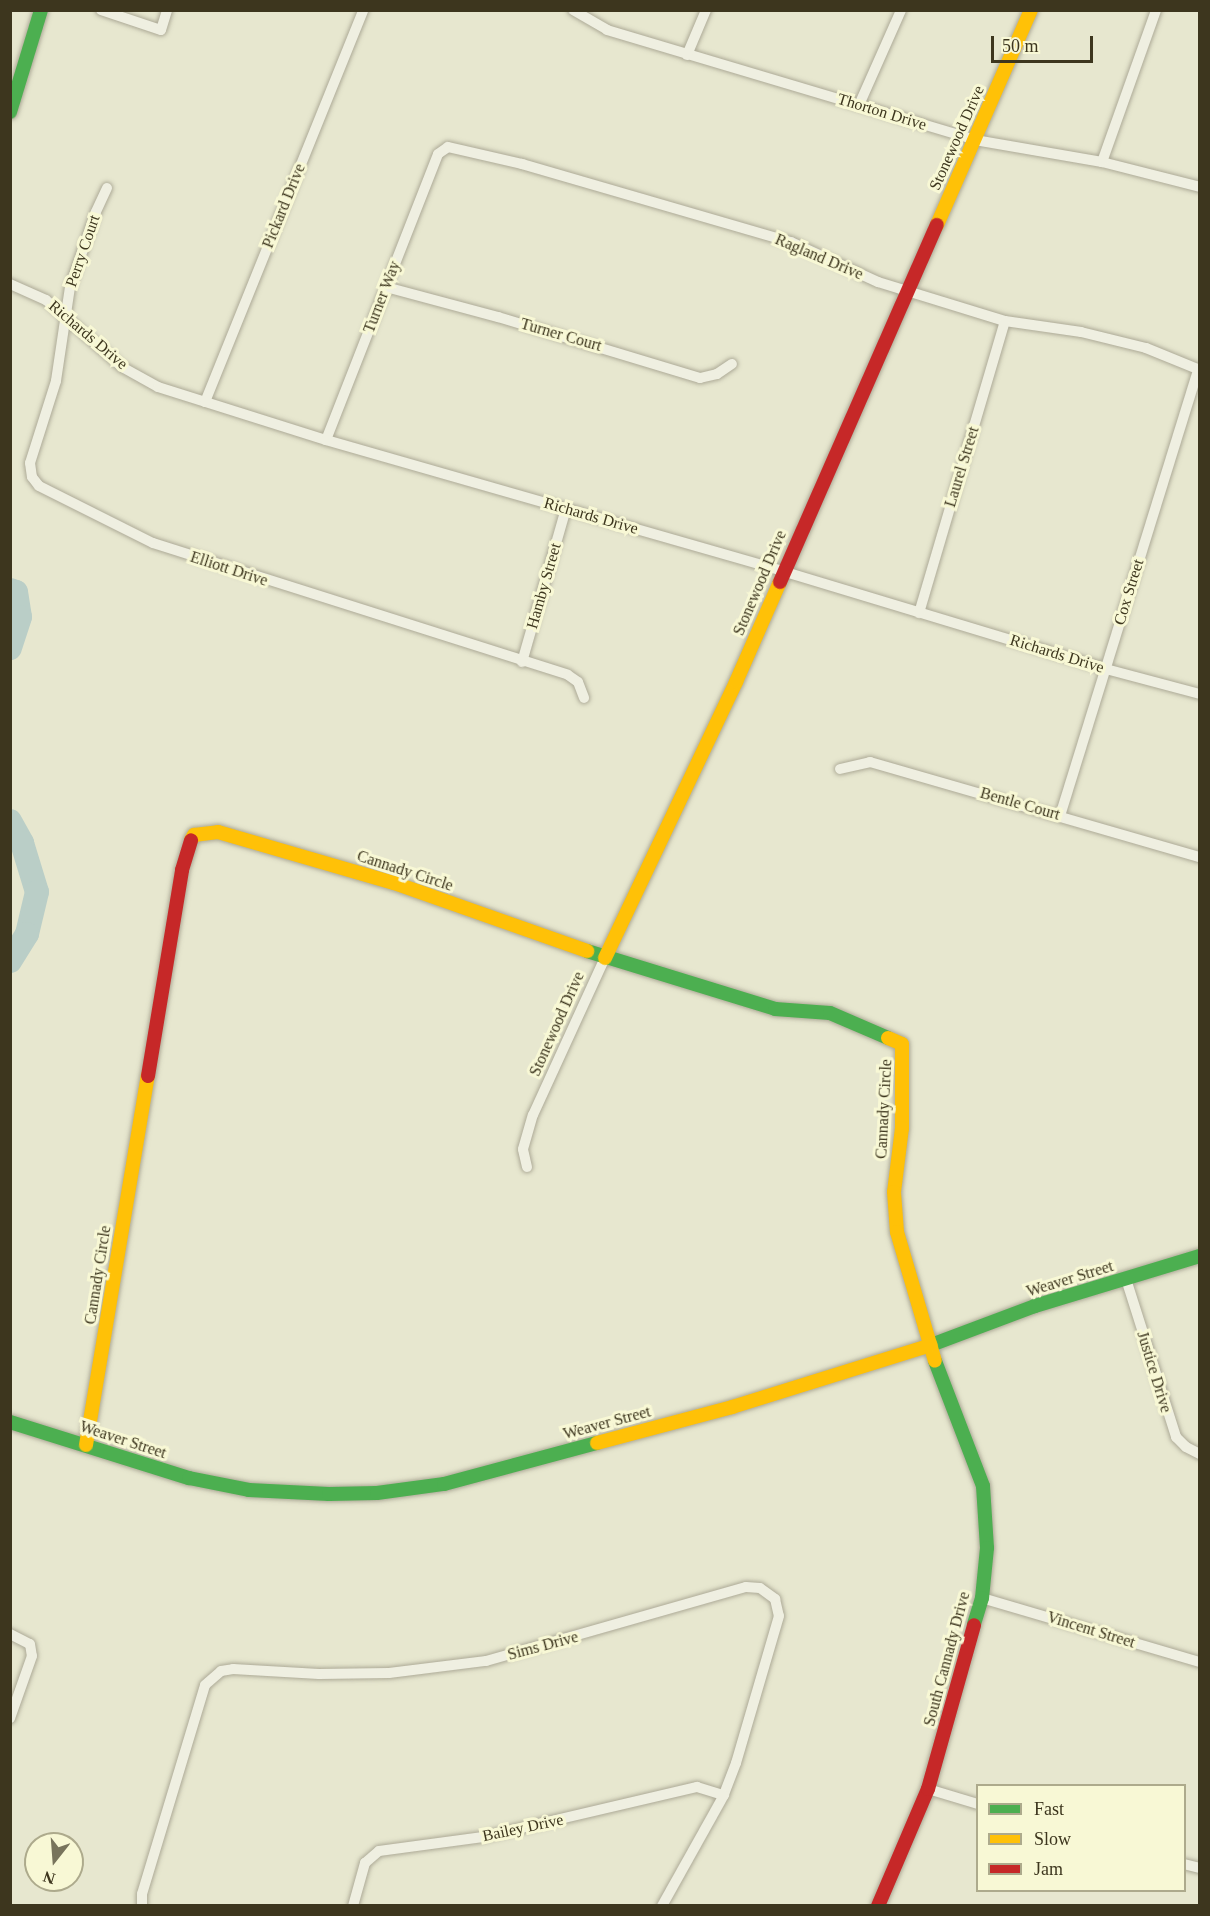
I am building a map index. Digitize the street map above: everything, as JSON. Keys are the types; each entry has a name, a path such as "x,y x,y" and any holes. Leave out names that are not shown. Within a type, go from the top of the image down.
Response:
{"street":[{"path":"10,112 41,10"},
{"path":"101,10 161,30 167,10"},
{"name":"Pickard Drive","path":"205,402 363,10"},
{"name":"Thorton Drive","path":"573,10 607,30 975,140 1102,162 1200,187"},
{"path":"687,55 706,10"},
{"path":"859,105 902,10"},
{"name":"Stonewood Drive","path":"527,1167 524,1149 533,1116 731,692 1031,10"},
{"path":"1102,162 1156,10"},
{"name":"Ragland Drive","path":"438,154 448,147 479,153 791,243 878,282 1005,321 1092,335 1146,348 1199,369"},
{"name":"Turner Way","path":"326,440 438,154"},
{"name":"Perry Court","path":"65,317 70,287 96,212 107,188"},
{"name":"Richards Drive","path":"10,284 46,300 122,367 158,387 326,440 782,572 1106,669 1200,694"},
{"name":"Turner Court","path":"386,287 509,320 700,378 717,374 732,364"},
{"name":"Elliott Drive","path":"65,317 56,381 30,463 32,477 39,486 153,543 568,675 578,682 584,698"},
{"name":"Laurel Street","path":"919,613 1005,321"},
{"name":"Cox Street","path":"1060,816 1199,369"},
{"name":"Hamby Street","path":"522,662 566,509"},
{"name":"Bentle Court","path":"840,769 870,762 1200,857"},
{"name":"Cannady Circle","path":"87,1445 186,850 194,835 218,832 394,883 605,958 775,1009 830,1013 902,1044 902,1128 894,1191 897,1232 929,1346"},
{"name":"Weaver Street","path":"10,1422 189,1478 249,1490 329,1494 377,1493 444,1484 732,1407 929,1346 1035,1306 1200,1256"},
{"name":"Justice Drive","path":"1125,1279 1176,1437 1186,1448 1200,1454"},
{"name":"South Cannady Drive","path":"878,1905 888,1887 928,1789 982,1598 987,1548 982,1486 929,1346"},
{"name":"Sims Drive","path":"142,1905 142,1894 205,1685 216,1674 233,1669 319,1674 389,1673 486,1661 746,1587 760,1588 775,1599 779,1616 724,1795 662,1905"},
{"name":"Vincent Street","path":"982,1598 1200,1662"},
{"path":"10,1634 30,1644 32,1656 10,1718"},
{"name":"Bailey Drive","path":"353,1905 365,1863 379,1851 483,1837 697,1787 724,1795"},
{"path":"928,1789 976,1803"}],"waterway":[{"path":"10,590 16,592 20,617 10,648"},
{"path":"10,821 22,843 37,892 27,934 10,961"}],"traffic: fast":[{"path":"10,112 41,10"},
{"path":"587,951 775,1009 830,1013 888,1038"},
{"path":"931,1345 1035,1306 1200,1256"},
{"path":"935,1361 983,1486 987,1548 982,1598 974,1625"},
{"path":"10,1422 189,1478 249,1490 329,1494 377,1493 444,1484 597,1443"}],"traffic: slow":[{"path":"937,225 1031,10"},
{"path":"605,958 736,682 780,582"},
{"path":"191,840 194,835 218,832 394,883 587,951"},
{"path":"888,1038 902,1044 902,1128 894,1192 897,1232 935,1361"},
{"path":"86,1445 148,1076"},
{"path":"597,1443 732,1407 931,1345"}],"traffic: jam":[{"path":"780,582 937,225"},
{"path":"148,1076 182,870 191,840"},
{"path":"878,1906 928,1789 974,1625"}]}
